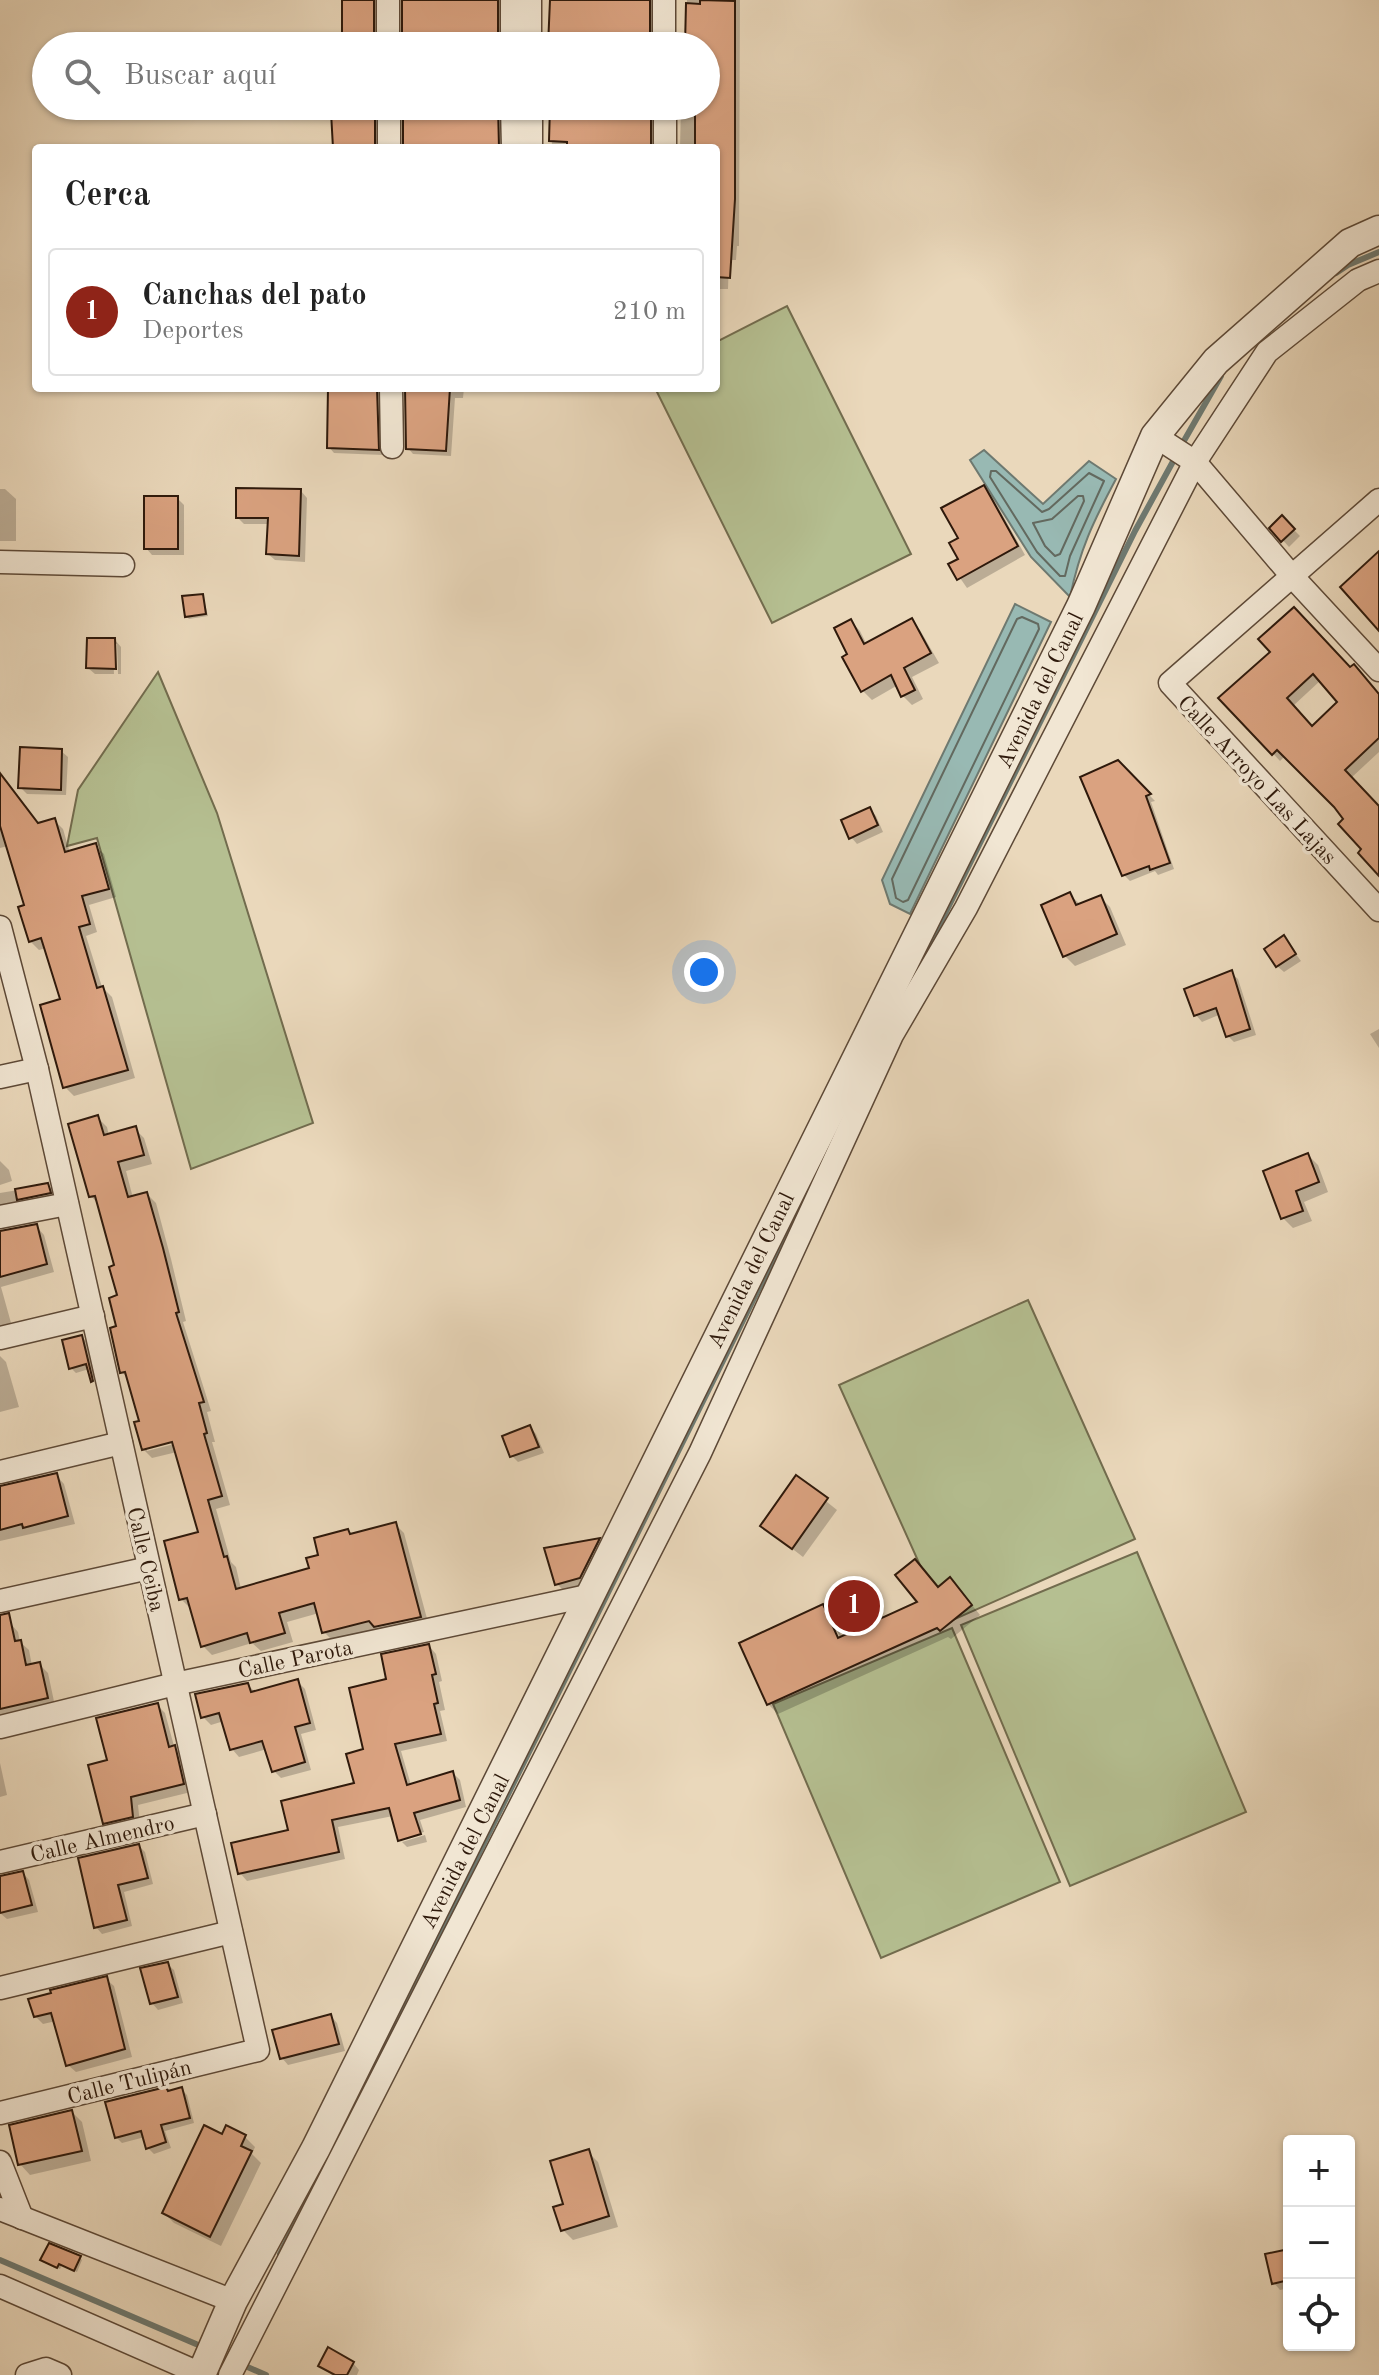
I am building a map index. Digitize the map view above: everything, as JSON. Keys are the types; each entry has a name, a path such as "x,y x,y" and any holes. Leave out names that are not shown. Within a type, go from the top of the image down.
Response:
{"street":[{"path":"388,0 388,32"},
{"path":"512,0 512,32"},
{"path":"530,0 530,32"},
{"path":"664,0 664,32"},
{"path":"389,120 389,144"},
{"path":"512,120 513,144"},
{"path":"531,120 531,144"},
{"path":"665,120 665,144"},
{"name":"Avenida del Canal","path":"201,2375 233,2301 316,2148 1081,606 1175,448 1216,361 1350,243 1379,230"},
{"path":"230,2375 700,1453 892,1035 966,908 1175,448 1267,352 1358,280 1379,271"},
{"path":"391,392 392,447"},
{"path":"1175,448 1379,670"},
{"path":"1291,575 1379,500"},
{"path":"0,562 123,565"},
{"name":"Calle Arroyo Las Lajas","path":"1291,575 1170,683 1379,910"},
{"name":"Calle Ceiba","path":"0,927 37,1069 258,2050"},
{"path":"0,1077 37,1069"},
{"path":"0,1217 67,1204"},
{"path":"0,1338 93,1316"},
{"path":"0,1472 121,1443"},
{"path":"0,1601 149,1568"},
{"name":"Calle Parota","path":"0,1727 175,1684 592,1595"},
{"name":"Calle Almendro","path":"0,1862 205,1814"},
{"path":"0,1988 231,1932"},
{"name":"Calle Tulipán","path":"0,2113 258,2050"},
{"path":"0,2162 22,2218"},
{"path":"0,2209 233,2301"},
{"path":"0,2286 201,2375"},
{"path":"27,2375 46,2369 60,2375"}],"green space":[{"path":"787,306 911,554 772,623 657,392 720,392 720,340"},
{"path":"158,672 217,813 313,1123 191,1169 97,838 67,846 78,790"},
{"path":"1028,1300 1135,1539 946,1623 839,1385"},
{"path":"1137,1552 1246,1812 1070,1886 961,1625"},
{"path":"952,1628 1060,1882 881,1958 773,1704"}],"water":[{"path":"984,450 1043,504 1089,461 1116,479 1088,536 1070,597 1031,557 970,460"},
{"path":"1015,604 1051,622 910,914 890,904 882,880"}],"building":[{"path":"342,0 374,0 374,32 342,32"},
{"path":"402,0 498,0 498,32 402,32"},
{"path":"550,0 650,0 650,32 549,32"},
{"path":"700,0 735,1 735,199 730,278 720,277 720,144 695,144 695,120 720,120 720,32 685,32 686,3 700,4"},
{"path":"331,120 375,120 375,144 333,144"},
{"path":"403,120 498,120 499,144 403,144"},
{"path":"550,120 651,120 651,144 567,144 549,141"},
{"path":"328,392 377,392 379,450 327,448"},
{"path":"405,392 450,392 446,451 406,449"},
{"path":"984,485 1018,546 957,580 948,564 958,559 949,543 958,538 941,508"},
{"path":"236,488 301,489 299,556 266,554 268,518 236,518"},
{"path":"144,496 178,496 178,549 144,549"},
{"path":"1282,515 1295,529 1281,542 1269,528"},
{"path":"1379,551 1379,631 1340,587"},
{"path":"203,594 206,614 185,617 182,596"},
{"path":"1294,607 1350,667 1354,664 1379,694 1379,738 1345,770 1379,806 1379,876 1358,853 1361,849 1338,824 1343,819 1334,807 1277,750 1272,755 1218,698 1270,652 1258,639","holes":["1313,674 1337,702 1312,726 1287,698"]},
{"path":"912,618 931,653 904,668 915,690 901,697 891,675 861,692 842,657 847,654 834,628 851,619 864,644"},
{"path":"87,638 115,638 116,669 86,668"},
{"path":"20,747 62,749 61,790 18,788"},
{"path":"1118,760 1151,794 1146,796 1170,863 1150,870 1149,866 1122,876 1080,777"},
{"path":"0,773 38,823 55,818 65,852 96,843 109,889 82,896 90,924 79,927 97,988 103,986 128,1070 63,1088 40,1005 60,999 41,938 29,942 18,907 24,905 0,826"},
{"path":"870,807 878,825 849,839 841,820"},
{"path":"1070,892 1076,905 1101,895 1117,934 1063,957 1041,905"},
{"path":"1284,935 1296,954 1276,967 1264,949"},
{"path":"1232,970 1250,1029 1226,1037 1216,1008 1194,1016 1184,989"},
{"path":"98,1115 104,1135 136,1126 144,1155 118,1162 128,1197 147,1192 163,1248 179,1312 176,1313 204,1402 199,1403 207,1433 204,1434 222,1496 208,1500 236,1589 309,1568 306,1558 318,1555 314,1538 348,1529 350,1534 396,1522 421,1617 374,1627 369,1621 322,1633 314,1603 279,1613 285,1633 250,1643 247,1633 201,1647 187,1598 179,1600 164,1541 198,1532 172,1442 142,1450 134,1422 139,1421 125,1372 120,1373 110,1328 116,1326 109,1298 117,1295 109,1267 114,1265 95,1196 89,1197 68,1124"},
{"path":"1308,1153 1319,1182 1296,1191 1303,1211 1281,1219 1263,1171"},
{"path":"48,1183 51,1193 17,1200 15,1189"},
{"path":"37,1224 47,1264 0,1277 0,1231"},
{"path":"82,1335 91,1382 86,1364 69,1369 62,1340"},
{"path":"530,1425 539,1447 510,1457 502,1436"},
{"path":"57,1473 68,1516 23,1528 22,1524 0,1530 0,1486"},
{"path":"796,1475 828,1498 792,1549 760,1526"},
{"path":"600,1538 580,1578 555,1585 544,1548"},
{"path":"915,1559 938,1587 950,1577 972,1605 940,1631 937,1628 767,1705 739,1643 823,1604 838,1638 917,1602 895,1575"},
{"path":"9,1613 15,1641 21,1640 26,1665 40,1662 48,1698 0,1709 0,1615"},
{"path":"429,1644 436,1674 432,1675 438,1703 434,1704 441,1734 395,1744 407,1785 453,1771 460,1800 414,1813 421,1834 398,1841 389,1808 332,1820 339,1852 238,1874 231,1843 288,1830 281,1801 354,1783 346,1754 363,1749 349,1688 386,1679 381,1654"},
{"path":"298,1679 310,1723 295,1727 305,1762 272,1772 262,1741 230,1750 219,1713 201,1718 195,1694 248,1683 251,1692"},
{"path":"158,1703 169,1747 175,1745 184,1784 131,1797 133,1817 103,1824 88,1765 107,1760 96,1718"},
{"path":"139,1844 148,1878 118,1885 127,1920 94,1928 78,1858"},
{"path":"23,1871 32,1905 0,1913 0,1876"},
{"path":"168,1962 178,1997 150,2004 140,1968"},
{"path":"107,1976 125,2049 66,2066 51,2013 34,2017 28,1999 51,1993 50,1990"},
{"path":"331,2014 339,2044 280,2059 272,2030"},
{"path":"166,2087 168,2091 182,2087 190,2118 161,2125 166,2142 146,2149 141,2131 115,2138 105,2102"},
{"path":"72,2110 82,2151 18,2165 9,2125"},
{"path":"204,2125 222,2134 226,2125 246,2135 241,2146 252,2151 210,2237 162,2213"},
{"path":"589,2149 609,2216 561,2231 553,2207 563,2204 550,2161"},
{"path":"49,2243 81,2256 74,2271 40,2260"},
{"path":"1283,2250 1283,2281 1272,2284 1265,2254"},
{"path":"328,2347 354,2362 347,2375 335,2375 318,2366"}],"waterway":[{"path":"1336,273 1379,252"},
{"path":"1181,446 1221,376"},
{"path":"911,982 1135,531 1176,456"},
{"path":"280,2254 826,1153"},
{"path":"0,2260 196,2344"},
{"path":"243,2365 266,2375"}],"place":[{"name":"Canchas del pato","path":"854,1606"}]}
